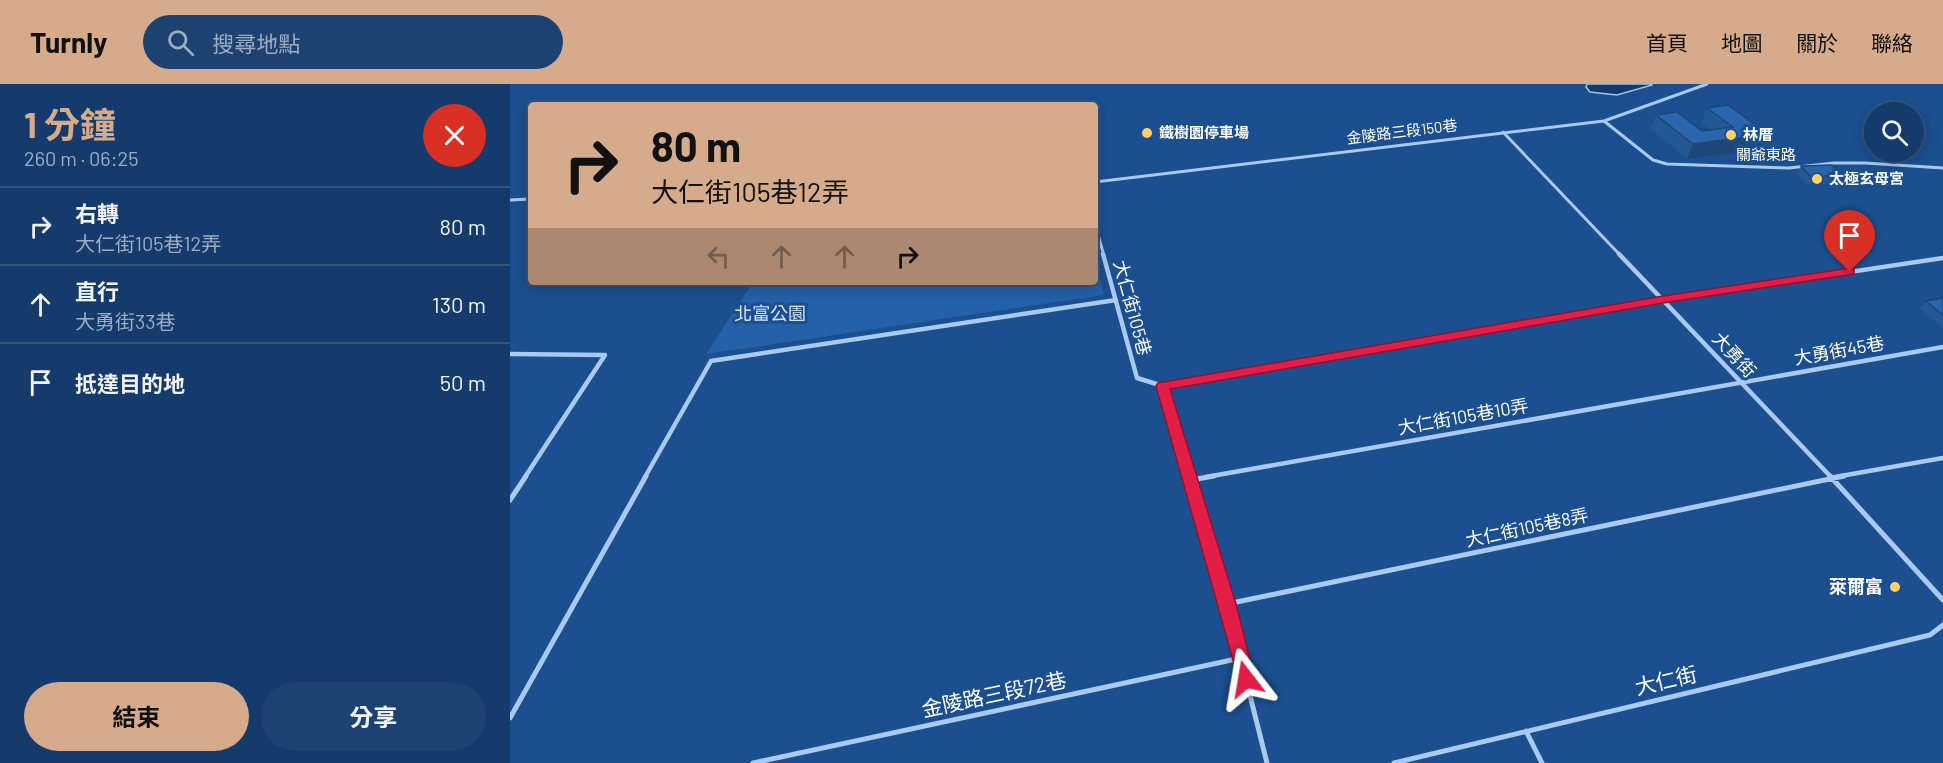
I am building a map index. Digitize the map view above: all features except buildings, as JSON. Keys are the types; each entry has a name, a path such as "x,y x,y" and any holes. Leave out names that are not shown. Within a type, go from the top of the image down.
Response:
{"lane":[{"name":"金陵路三段150巷","path":"1098,182 1604,121 1707,84"},
{"name":"關爺東路","path":"1604,121 1653,160 1667,164 1789,168 1834,163 1943,168"},
{"name":"大勇街","path":"1503,132 1832,478 1943,600"},
{"path":"510,200 528,199"},
{"name":"大仁街105巷","path":"1098,235 1137,378 1163,386"},
{"path":"1267,763 1227,604 1163,386 1663,300 1943,258"},
{"path":"510,718 711,361 1116,300"},
{"name":"大勇街45巷","path":"1740,381 1943,347"},
{"path":"510,354 605,355 510,500"},
{"name":"大仁街105巷10弄","path":"1191,480 1740,381"},
{"name":"大仁街105巷8弄","path":"1227,604 1832,478 1943,458"},
{"name":"大仁街","path":"1394,763 1930,635 1943,625"},
{"name":"金陵路三段72巷","path":"753,763 1241,658"},
{"path":"1526,731 1542,763"}],"green space":[{"name":"北富公園","path":"1098,270 1104,295 706,354 751,285 1098,285"}],"shaded area":[{"path":"1587,84 1652,85 1617,95 1590,92 1586,87"}],"place":[{"name":"鐵樹園停車場","path":"1147,133"},
{"name":"林厝","path":"1731,135"},
{"name":"太極玄母宮","path":"1817,179"},
{"name":"萊爾富","path":"1895,587"}],"route":[{"path":"1246,679 1227,604 1163,386 1663,300 1850,272"}]}
